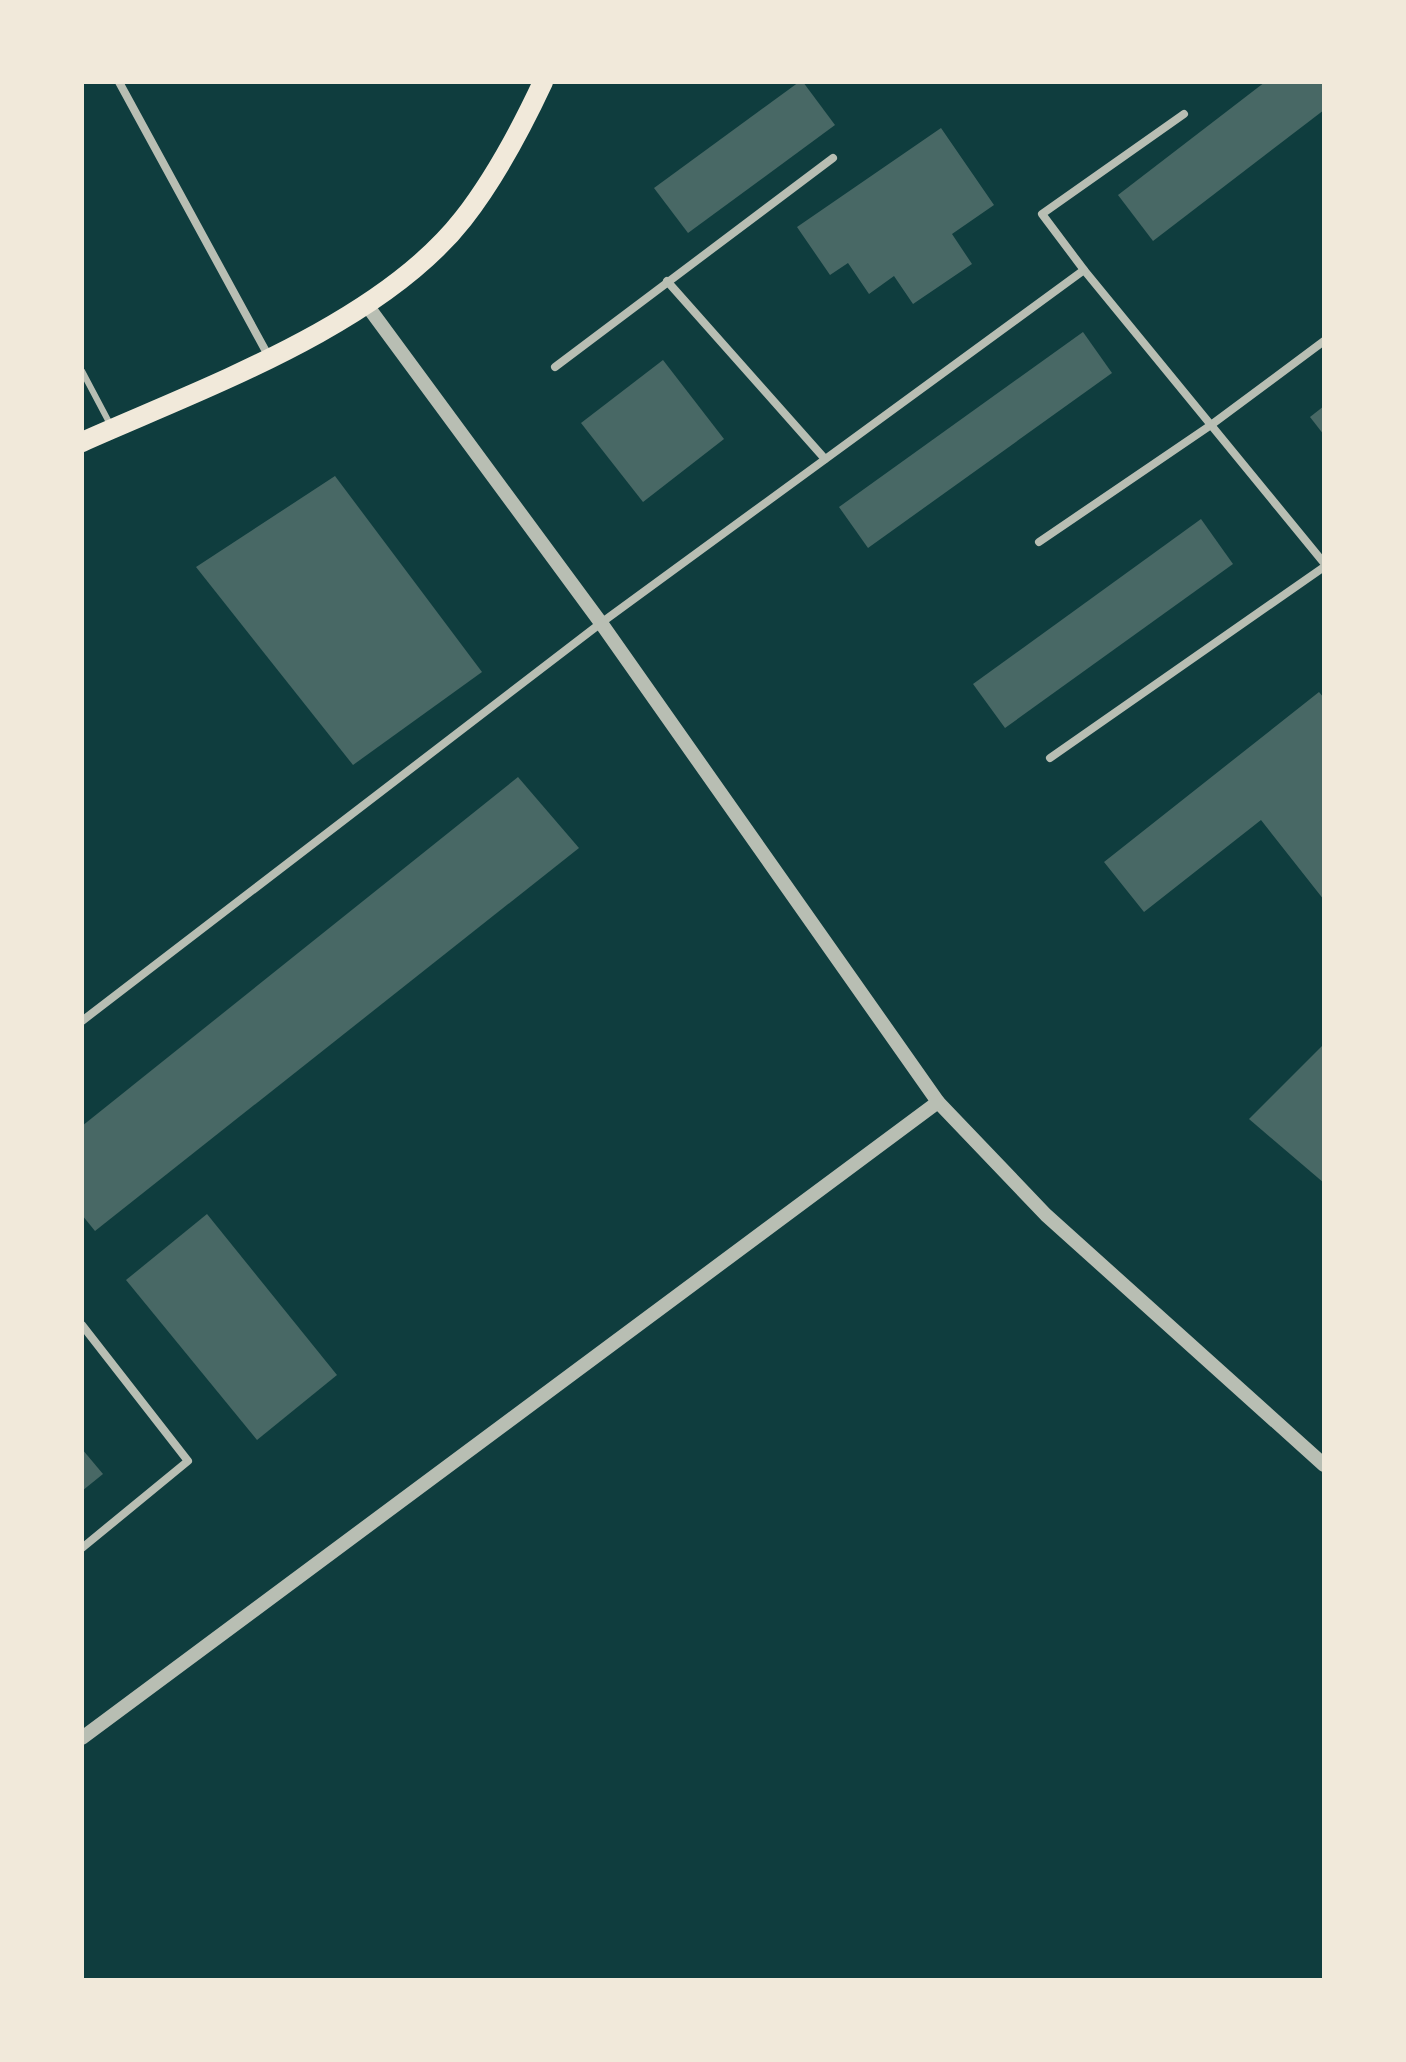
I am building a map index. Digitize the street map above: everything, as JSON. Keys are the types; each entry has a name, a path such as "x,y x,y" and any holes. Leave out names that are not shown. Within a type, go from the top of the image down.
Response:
{"main road":[{"path":"82,442 270,358 366,304 409,272 462,220 490,180 543,82"}],"street":[{"path":"119,82 270,358"},
{"path":"1050,758 1324,565 1042,214 1184,114"},
{"path":"555,367 833,158"},
{"path":"82,1021 601,623 1084,270"},
{"path":"667,281 825,459"},
{"path":"366,304 601,623 938,1102 1046,1215 1324,1465"},
{"path":"1039,542 1211,425 1324,341"},
{"path":"82,1738 938,1102"},
{"path":"82,1325 188,1461 82,1548"}],"lane":[{"path":"82,371 112,428"}],"building":[{"path":"803,82 835,125 688,233 654,188"},
{"path":"1265,82 1324,82 1324,110 1153,241 1118,195"},
{"path":"941,128 994,205 952,234 972,264 913,304 894,276 869,294 848,263 830,275 797,227"},
{"path":"1083,332 1112,373 868,548 839,507"},
{"path":"663,360 724,439 643,502 581,423"},
{"path":"1324,406 1324,435 1310,417"},
{"path":"335,476 482,672 353,765 196,567"},
{"path":"1201,519 1233,564 1005,728 973,684"},
{"path":"1319,692 1324,698 1324,900 1261,820 1144,912 1104,862"},
{"path":"518,777 579,848 95,1231 82,1215 82,1126"},
{"path":"1324,1044 1324,1183 1249,1119"},
{"path":"207,1214 337,1375 257,1440 126,1280"},
{"path":"82,1449 103,1474 82,1491"}]}
